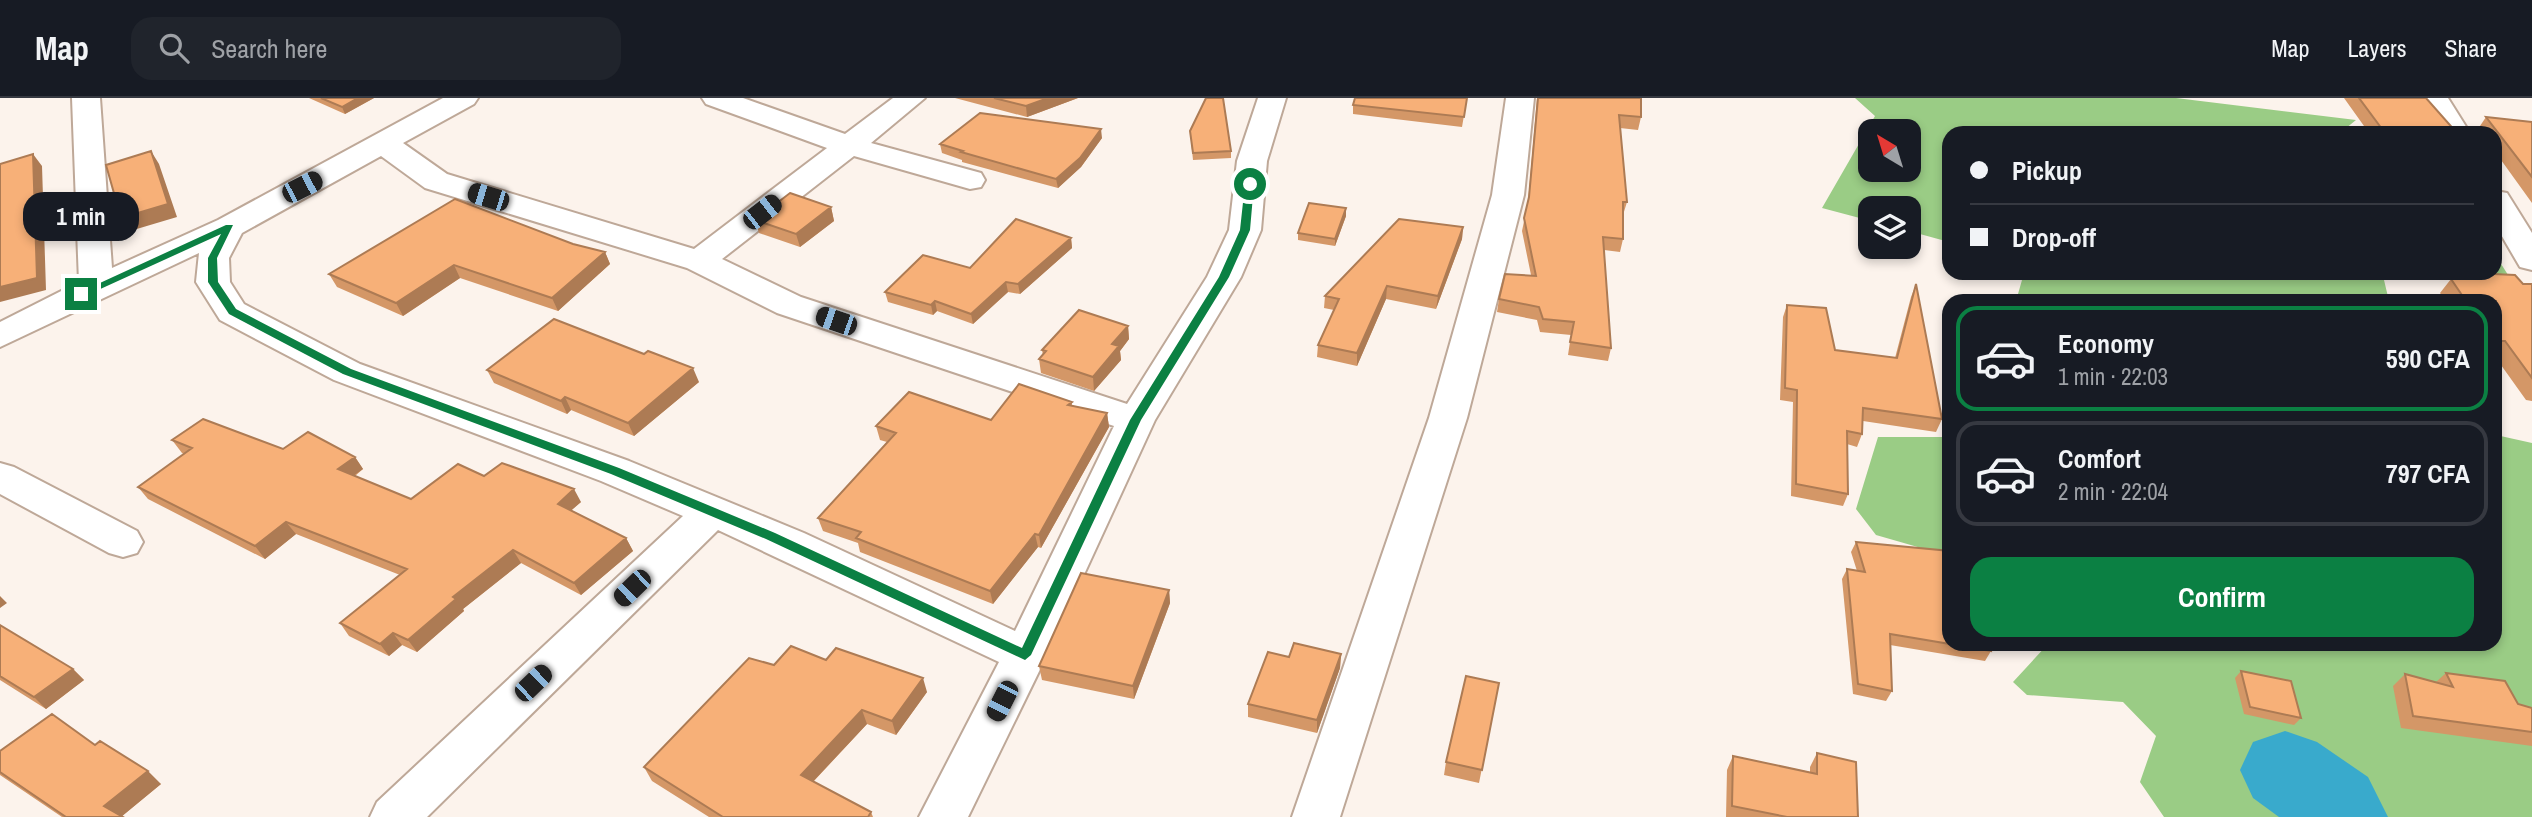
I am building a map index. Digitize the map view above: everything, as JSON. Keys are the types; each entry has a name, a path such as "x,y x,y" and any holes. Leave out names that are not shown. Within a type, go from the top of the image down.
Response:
{"street":[{"path":"86,98 96,287"},
{"path":"0,336 96,287 229,227 464,98"},
{"path":"716,98 850,146 970,180"},
{"path":"699,261 911,98"},
{"path":"943,817 1025,655 1136,420 1224,277 1245,230 1252,161 1272,98"},
{"path":"1316,817 1447,418 1508,195 1520,98"},
{"path":"2434,98 2451,126"},
{"path":"383,143 436,181 699,261 789,305 929,354 1136,420"},
{"path":"2502,210 2532,260"},
{"path":"229,227 213,258 213,282 232,312 347,372 615,471 790,544 1025,655"},
{"path":"0,477 123,542"},
{"path":"394,817 712,512"}],"green space":[{"path":"1855,98 2176,98 2356,120 2349,126 1942,126 1942,240 1921,234 1921,196 1858,196 1858,218 1822,208 1858,146 1858,182 1922,182 1922,119 1873,119 1875,116"},
{"path":"2502,265 2510,278 2502,278"},
{"path":"2022,280 2384,280 2387,294 2018,294"},
{"path":"2502,436 2532,443 2532,817 2164,817 2140,782 2156,736 2123,702 2027,695 2013,682 2042,651 2502,651"},
{"path":"1878,437 1942,437 1942,554 1876,535 1856,509"}],"building":[{"path":"321,98 358,98 342,107"},
{"path":"994,98 1048,98 1026,106"},
{"path":"1206,98 1223,98 1231,151 1193,153 1190,131"},
{"path":"1355,98 1467,98 1464,117 1353,105"},
{"path":"1538,98 1641,98 1641,117 1619,115 1627,202 1623,202 1623,239 1603,237 1611,348 1570,342 1574,322 1543,319 1539,307 1499,299 1505,274 1536,276 1524,218 1529,197"},
{"path":"2359,98 2426,98 2451,126 2380,126"},
{"path":"980,113 1101,129 1080,158 1056,179 940,144"},
{"path":"2486,117 2532,122 2532,177 2502,138 2502,126 2493,126"},
{"path":"151,151 168,204 121,218 106,165"},
{"path":"33,154 37,278 0,287 0,164"},
{"path":"790,193 831,207 796,234 755,220"},
{"path":"455,199 573,244 605,252 552,298 454,265 396,303 329,274"},
{"path":"1309,203 1346,208 1335,239 1298,233"},
{"path":"1016,219 1071,238 1018,284 1006,282 971,314 935,301 931,305 885,292 923,255 970,268"},
{"path":"1399,219 1463,227 1438,296 1387,286 1357,353 1318,345 1339,299 1325,296"},
{"path":"2502,274 2515,275 2523,284 2532,284 2532,378 2505,341 2502,341 2502,294 2461,294 2452,280 2502,280"},
{"path":"1916,284 1942,419 1863,408 1862,434 1847,431 1848,494 1796,484 1797,390 1785,388 1787,305 1826,308 1835,350 1897,358"},
{"path":"1079,310 1128,326 1112,344 1119,346 1093,377 1039,359 1046,351 1042,350"},
{"path":"554,319 644,354 648,351 693,368 628,423 565,397 561,401 487,370"},
{"path":"1019,384 1072,402 1068,405 1107,413 1039,535 1035,534 990,591 856,538 861,532 818,518 896,433 876,426 909,392 991,420"},
{"path":"203,419 283,449 308,432 355,457 338,469 411,499 458,464 484,476 502,463 574,489 558,504 626,538 574,583 513,550 453,597 456,599 408,640 393,633 380,644 340,623 407,569 286,522 255,546 138,487 192,448 172,440"},
{"path":"1856,542 1942,550 1942,643 1890,634 1892,691 1858,684 1847,569 1865,572"},
{"path":"1081,573 1169,590 1133,686 1039,666"},
{"path":"0,625 73,669 34,697 0,676"},
{"path":"1294,643 1341,654 1317,720 1248,704 1268,652 1289,657"},
{"path":"791,646 826,660 836,648 923,678 892,721 862,710 801,775 871,812 868,817 723,817 644,767 749,658 774,665"},
{"path":"2241,671 2291,681 2301,718 2250,707"},
{"path":"2446,673 2505,681 2518,704 2532,708 2532,732 2413,716 2405,674 2453,687"},
{"path":"1466,676 1499,683 1482,770 1446,762"},
{"path":"52,714 95,745 100,741 148,771 104,806 123,817 66,817 0,772 0,751"},
{"path":"1817,753 1856,762 1858,817 1787,817 1732,806 1733,756 1817,774"}],"waterway":[{"path":"2285,770 2335,806 2342,817"}],"route":[{"path":"81,294 229,227 213,258 213,282 232,312 347,372 615,471 771,536 1025,655 1136,420 1224,277 1245,230 1250,184"}]}
